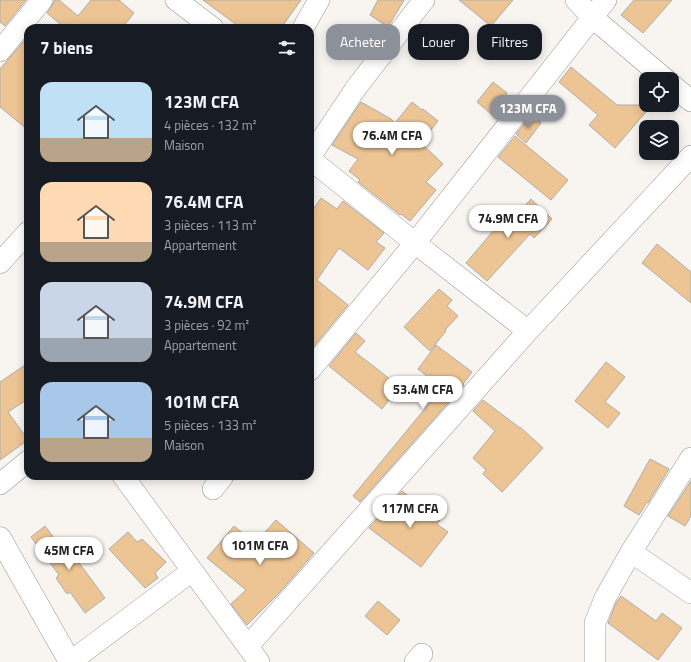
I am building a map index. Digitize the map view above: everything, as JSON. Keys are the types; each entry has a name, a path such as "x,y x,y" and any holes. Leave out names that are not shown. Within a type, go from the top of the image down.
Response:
{"street":[{"path":"0,51 42,0"},
{"path":"176,0 201,24"},
{"path":"305,24 319,0"},
{"path":"314,152 356,88 424,0"},
{"path":"576,0 592,17 657,72"},
{"path":"314,365 415,243 606,0"},
{"path":"679,91 691,101"},
{"path":"126,480 253,654 528,331 691,156"},
{"path":"314,161 415,243 528,331"},
{"path":"0,263 24,236"},
{"path":"595,662 595,623 605,598 631,552 691,458"},
{"path":"0,484 24,464"},
{"path":"0,538 70,662 192,570"},
{"path":"631,552 691,593"}],"building":[{"path":"0,0 26,0 5,26 0,22"},
{"path":"54,0 59,0 78,16 91,0 119,0 134,13 125,24 60,24 47,13"},
{"path":"203,0 301,0 284,24 236,24"},
{"path":"378,0 404,0 390,24 384,24 370,15"},
{"path":"459,0 513,0 493,24 489,24"},
{"path":"634,0 672,0 643,33 621,15"},
{"path":"24,41 24,127 0,107 0,69"},
{"path":"571,67 617,105 639,105 639,112 646,112 615,148 589,125 598,115 559,82"},
{"path":"493,82 507,93 506,95 512,100 497,119 477,102"},
{"path":"361,102 391,119 395,123 412,102 438,121 421,143 443,164 426,182 436,190 410,221 401,214 400,215 358,182 360,180 349,171 358,159 332,145"},
{"path":"531,115 541,123 526,143 516,134"},
{"path":"515,136 568,180 551,200 498,157"},
{"path":"321,198 337,209 343,201 384,233 376,242 385,248 368,270 339,248 317,280 348,305 314,346 314,208"},
{"path":"531,199 552,219 534,238 530,234 487,281 466,263 505,217 510,222"},
{"path":"657,244 691,272 691,303 642,263"},
{"path":"439,289 452,300 447,306 458,316 445,330 446,331 430,351 404,327"},
{"path":"356,333 365,341 355,352 399,386 382,409 329,366"},
{"path":"436,345 472,372 463,384 464,385 360,502 353,496 442,388 418,369"},
{"path":"606,362 625,377 605,402 620,413 608,428 575,401"},
{"path":"24,366 24,402 8,412 24,434 24,443 0,460 0,382"},
{"path":"483,400 520,427 543,448 502,492 483,474 486,470 473,458 495,431 473,411"},
{"path":"650,459 669,469 639,515 624,506"},
{"path":"691,481 691,516 685,526 668,516"},
{"path":"402,491 440,520 437,524 448,532 421,567 369,528"},
{"path":"276,520 314,553 280,592 247,625 231,604 246,590 207,558 234,526 255,543"},
{"path":"45,526 67,555 71,552 105,598 85,613 70,592 67,594 56,578 59,575 31,537"},
{"path":"128,532 137,542 142,539 166,562 155,573 158,578 145,588 109,549"},
{"path":"621,596 656,621 662,613 682,628 658,660 608,623 616,603"},
{"path":"378,601 400,620 387,635 365,616"}]}
